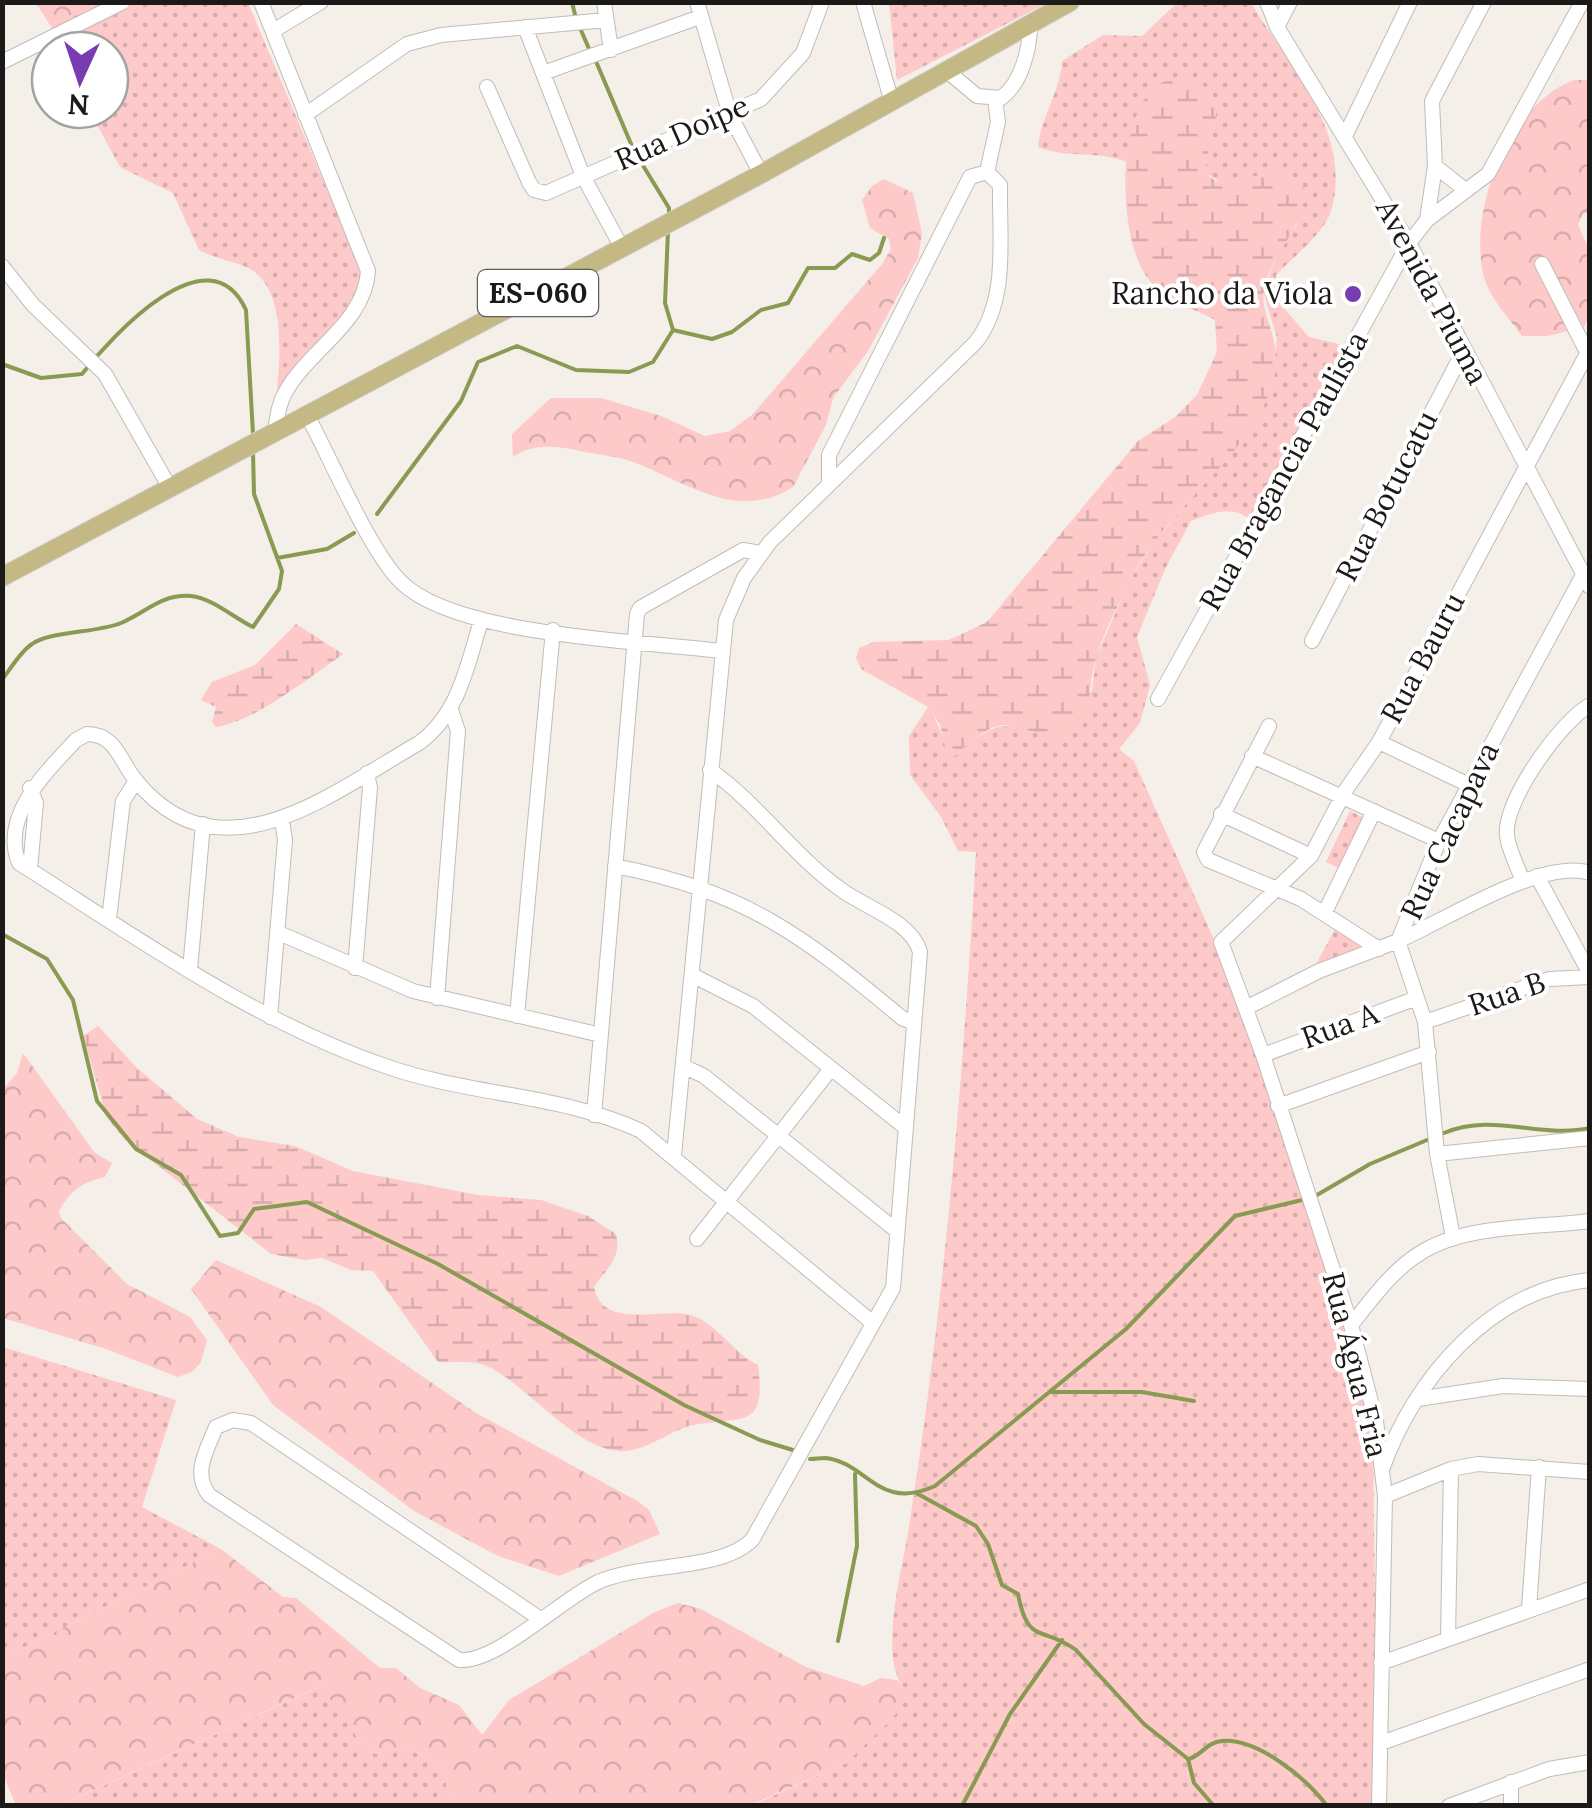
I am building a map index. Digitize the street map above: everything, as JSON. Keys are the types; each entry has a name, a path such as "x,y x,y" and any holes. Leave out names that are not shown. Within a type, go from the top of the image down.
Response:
{"main road":[{"name":"ES-060","path":"2,577 761,174 1070,2"}],"street":[{"path":"2,62 123,2"},
{"path":"261,2 362,252 367,288 356,309 283,395 275,432"},
{"path":"273,31 321,2"},
{"path":"604,2 611,50"},
{"name":"Rua Doipe","path":"487,86 534,190 550,191 730,115 779,83 804,53 822,2"},
{"path":"863,2 891,99"},
{"name":"Avenida Piuma","path":"1267,2 1277,26 1409,242 1463,352 1527,462 1586,581"},
{"path":"1277,26 1290,2"},
{"path":"1345,136 1410,2"},
{"path":"1427,220 1436,166 1432,100 1437,84 1484,2"},
{"name":"Rua Bragancia Paulista","path":"1158,700 1409,242 1427,220 1494,167 1582,2"},
{"path":"546,72 611,50 697,10 730,115 761,174"},
{"path":"305,115 407,44 441,35 606,20"},
{"path":"995,100 1015,84 1030,41 1030,24"},
{"path":"525,26 583,176 622,248"},
{"path":"946,70 977,96 995,100"},
{"path":"987,172 998,122 995,100"},
{"path":"1436,166 1464,188"},
{"path":"830,482 828,455 970,177 987,172"},
{"path":"674,1154 720,651 731,606 760,554 976,342 987,326 998,288 1000,185 987,172"},
{"path":"1542,264 1589,352"},
{"path":"2,266 33,305 106,374 170,488"},
{"name":"Rua Botucatu","path":"1312,641 1463,352"},
{"name":"Rua Bauru","path":"1221,942 1280,890 1311,856 1342,796 1380,742 1589,352"},
{"path":"307,415 395,576 426,601 481,621 720,651"},
{"path":"594,1115 634,640 640,608 736,553 760,554"},
{"name":"Rua Cacapava","path":"1246,1008 1318,970 1398,941 1439,841 1468,784 1586,581"},
{"path":"481,621 451,710 429,736 282,820 238,828 203,824 171,810 136,781 110,741 88,734 76,740 14,806 6,832 14,856 30,870 270,1017 358,1056 426,1079 594,1115 640,1131 674,1154 873,1323"},
{"path":"517,1016 552,630"},
{"path":"1590,705 1558,731 1513,808 1506,834 1590,975"},
{"path":"436,998 458,731 451,710"},
{"path":"1270,726 1204,852 1208,860 1280,890 1379,950"},
{"path":"1380,742 1468,784"},
{"path":"1252,756 1439,841"},
{"path":"539,1618 256,1425 233,1420 216,1427 200,1473 209,1495 452,1658 478,1659 539,1618 614,1576 727,1556 746,1545 893,1288 920,959 912,934 817,871 741,794 710,770"},
{"path":"355,968 370,788 366,773"},
{"path":"109,919 123,801 136,781"},
{"path":"30,788 36,803 30,870"},
{"path":"1324,914 1374,811"},
{"path":"1221,814 1311,856"},
{"path":"270,1017 279,933 282,820"},
{"path":"190,970 203,824"},
{"path":"615,866 700,886 776,922 902,1018 914,1023"},
{"path":"1453,1237 1437,1154 1425,1022 1398,941 1529,878 1587,872"},
{"path":"279,933 355,968 436,998 601,1034"},
{"name":"Rua Água Fria","path":"1221,942 1263,1054 1351,1325 1376,1422 1385,1496 1379,1806"},
{"path":"692,975 753,1006 906,1128"},
{"name":"Rua B","path":"1425,1022 1549,979 1590,975"},
{"name":"Rua A","path":"1263,1054 1417,998"},
{"path":"1278,1106 1429,1052"},
{"path":"685,1066 704,1076 898,1232"},
{"path":"697,1239 830,1070"},
{"path":"1437,1154 1590,1138"},
{"path":"1351,1325 1390,1278 1420,1253 1453,1237 1590,1221"},
{"path":"1382,1470 1418,1399 1454,1350 1509,1305 1558,1284 1590,1280"},
{"path":"1418,1399 1503,1386 1590,1388"},
{"path":"1385,1496 1452,1469 1478,1464 1590,1472"},
{"path":"1529,1608 1539,1467"},
{"path":"1448,1638 1452,1469"},
{"path":"1382,1663 1590,1589"},
{"path":"1381,1744 1590,1669"},
{"path":"1449,1806 1511,1782 1590,1762"},
{"path":"1511,1782 1511,1806"}],"green space":[{"path":"889,2 1047,3 897,80"},
{"path":"36,3 107,3 50,25"},
{"path":"107,3 248,3 369,289 277,391 276,309 263,280 246,267 199,250 173,193 120,167 100,130 130,130 130,30 53,30 50,25"},
{"path":"1177,3 1251,3 1314,101 1333,155 1336,182 1331,211 1315,236 1276,275 1276,299 1309,337 1352,347 1253,522 1231,511 1191,521 1166,567 1137,637 1150,685 1140,723 1119,749 1134,761 1216,944 1326,1251 1373,1434 1377,1805 750,1806 846,1763 904,1688 896,1674 892,1636 942,1279 976,852 958,851 941,817 910,775 909,736 928,707 955,756 974,740 1001,726 1035,733 1092,691 1096,657 1131,578 1153,543 1241,440 1272,385 1277,338 1263,291 1278,253 1297,224 1205,173 1215,117 1212,94 1131,132 1127,162 1038,147 1062,61 1103,35 1142,36"},
{"path":"1188,78 1212,95 1216,106 1206,174 1216,181 1277,173 1303,184 1301,212 1264,289 1276,355 1272,385 1245,437 1163,531 1130,581 1096,658 1087,705 1078,723 1054,739 1001,725 982,734 955,756 947,757 940,724 928,707 861,669 856,658 859,648 874,642 949,640 987,622 1138,441 1174,418 1197,395 1217,352 1215,320 1166,297 1150,281 1134,250 1126,198 1129,140 1137,115 1148,95 1165,81"},
{"path":"1574,80 1589,80 1589,212 1583,214 1578,225 1589,249 1589,317 1584,327 1547,336 1522,336 1495,301 1484,277 1480,250 1482,221 1498,162 1512,135 1530,111"},
{"path":"884,179 913,193 922,233 918,258 868,351 833,398 826,425 793,487 772,497 732,500 712,496 614,457 545,447 513,457 512,434 551,398 601,398 661,416 705,436 730,431 753,414 891,249 889,239 870,228 862,200 872,186"},
{"path":"296,624 343,654 264,708 216,727 212,722 216,707 201,700 212,682 255,665"},
{"path":"1350,811 1370,821 1345,871 1326,862"},
{"path":"1339,922 1375,941 1316,964"},
{"path":"98,1026 136,1067 197,1119 239,1137 295,1146 353,1171 478,1195 541,1200 588,1216 616,1234 617,1250 594,1287 599,1301 621,1313 678,1313 709,1325 758,1365 756,1409 741,1418 689,1426 640,1448 619,1451 581,1437 492,1368 471,1362 438,1362 373,1271 351,1270 322,1258 305,1260 271,1254 125,1140 107,1118 83,1036"},
{"path":"23,1053 95,1153 112,1163 105,1177 72,1193 59,1211 61,1218 127,1284 190,1317 207,1340 201,1362 192,1372 178,1377 106,1349 3,1318 3,1089 17,1073"},
{"path":"216,1260 321,1307 476,1413 639,1502 649,1510 660,1534 559,1576 498,1556 414,1511 273,1405 191,1289"},
{"path":"3,1347 176,1400 142,1507 221,1549 3,1658"},
{"path":"221,1549 283,1597 296,1598 380,1668 396,1668 420,1688 459,1705 482,1735 509,1700 655,1612 678,1603 701,1609 806,1667 864,1686 881,1678 897,1680 904,1688 903,1703 892,1719 846,1763 750,1805 453,1805 446,1785 450,1773 425,1756 406,1750 377,1754 367,1751 321,1686 65,1803 16,1805 3,1775 3,1658"},
{"path":"322,1686 367,1751 377,1754 406,1750 451,1774 446,1785 453,1805 59,1806"}],"waterway":[{"path":"572,2 576,19"},
{"path":"580,28 590,51"},
{"path":"595,59 634,151"},
{"path":"639,159 669,208 669,216"},
{"path":"668,231 665,303 673,330"},
{"path":"673,330 712,339 732,332 761,310 788,303 808,268 835,268 852,254 870,260 879,253 884,238"},
{"path":"2,364 41,378 82,374 115,337 161,297 209,280 230,288 246,310 253,434"},
{"path":"377,514 461,401 478,362 517,346 576,370 629,372 653,362 673,330"},
{"path":"2,680 24,651 40,640 121,623 180,596 215,604 253,627 279,589 282,571 254,494 253,453"},
{"path":"277,558 327,549 354,533"},
{"path":"2,934 47,959 73,1000 97,1101 136,1149 181,1175 220,1236 238,1233 254,1209 307,1202 438,1264 684,1405 760,1440 796,1451"},
{"path":"1444,1133 1481,1125 1571,1131 1590,1128"},
{"path":"1317,1195 1370,1164 1427,1140"},
{"path":"810,1459 839,1461 886,1490 916,1492 935,1486 1126,1329 1235,1216 1302,1200"},
{"path":"1049,1392 1142,1392 1194,1401"},
{"path":"838,1641 857,1546 855,1474"},
{"path":"918,1494 976,1526 988,1544 1002,1585 1018,1594 1026,1621 1038,1632 1076,1650 1144,1724 1188,1759 1194,1783 1214,1806"},
{"path":"962,1806 1010,1714 1062,1640"},
{"path":"1189,1759 1217,1742 1251,1746 1294,1773 1327,1806"}],"place":[{"name":"Rancho da Viola","path":"1353,294"}]}
